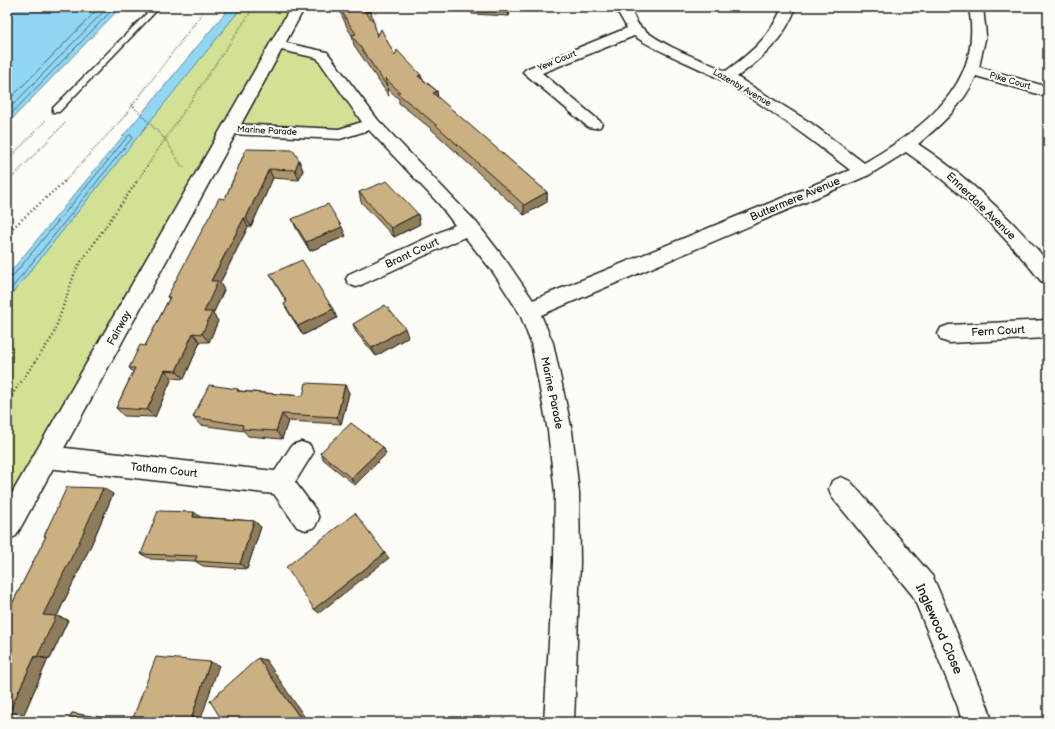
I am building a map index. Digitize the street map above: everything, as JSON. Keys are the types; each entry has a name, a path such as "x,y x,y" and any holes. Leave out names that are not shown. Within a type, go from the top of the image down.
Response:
{"street":[{"name":"Marine Parade","path":"298,7 231,129 340,134 372,124"},
{"name":"Lazenby Avenue","path":"622,7 635,30 669,51 727,77 793,119 864,171"},
{"path":"727,77 752,60 772,40 781,29 789,7"},
{"name":"Buttermere Avenue","path":"529,311 864,171 908,144 951,104 973,70 978,46 979,31 976,7"},
{"name":"Yew Court","path":"594,122 531,72 635,30"},
{"name":"Marine Parade","path":"277,45 322,55 372,124 468,227 500,267 529,311 542,343 550,376 560,431 567,493 568,562 559,722"},
{"name":"Pike Court","path":"973,70 1048,92"},
{"name":"Fairway","path":"7,528 231,129"},
{"name":"Ennerdale Avenue","path":"908,144 947,173 986,209 1045,269"},
{"name":"Brant Court","path":"356,279 468,227"},
{"name":"Fern Court","path":"949,334 1048,329"},
{"path":"301,452 281,483 306,518"},
{"name":"Tatham Court","path":"47,457 281,483"},
{"name":"Inglewood Close","path":"840,489 923,587 973,707 977,722"}],"lane":[{"path":"56,110 157,7"}],"path":[{"path":"7,233 40,204 95,150 132,105 198,19 205,7"},
{"path":"7,402 53,336 76,269 166,140 254,7"},
{"path":"132,105 140,110 166,140 182,167 208,170"},
{"path":"7,161 56,110"}],"green space":[{"path":"241,7 298,7 277,45 322,55 372,124 340,134 231,129 7,527 7,300"}],"water":[{"path":"7,7 121,7 7,124"},
{"path":"230,7 242,7 7,300 7,276"}],"building":[{"path":"340,7 370,7 371,12 364,11 374,22 377,37 381,29 395,56 397,50 421,75 418,76 437,91 433,93 547,192 524,205 427,117 397,93 400,92 385,78 387,86 352,35 356,34"},
{"path":"246,149 293,150 299,160 295,170 269,169 246,218 244,218 211,281 218,281 204,312 212,312 202,334 193,333 176,371 165,370 147,410 116,408 135,368 129,368 140,345 145,346 170,297 167,297 219,198 225,199"},
{"path":"387,181 418,214 391,228 359,192"},
{"path":"328,204 342,227 306,242 292,219"},
{"path":"302,260 333,309 298,326 284,304 287,302 270,274"},
{"path":"385,305 405,328 372,348 353,324"},
{"path":"306,383 345,385 337,417 282,414 276,431 242,429 243,425 193,417 209,385 238,389 237,391 303,396"},
{"path":"351,423 383,447 351,478 320,453"},
{"path":"67,487 103,488 81,538 43,615 56,616 37,657 35,656 9,712 7,712 7,612 46,536 44,536"},
{"path":"158,511 194,512 193,517 254,521 240,564 195,561 197,556 141,554"},
{"path":"355,513 385,553 314,609 286,567"},
{"path":"156,657 210,662 190,722 171,722 133,718"},
{"path":"258,658 303,722 223,722 210,701"},
{"path":"72,713 115,721 68,722"}]}
